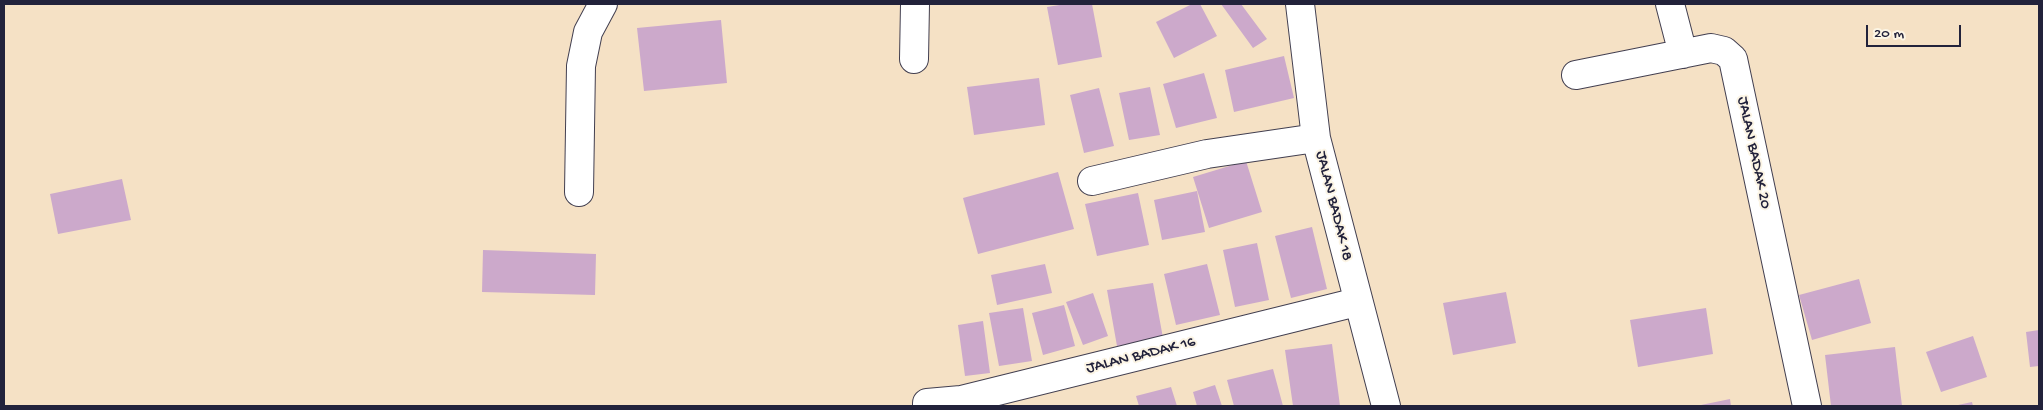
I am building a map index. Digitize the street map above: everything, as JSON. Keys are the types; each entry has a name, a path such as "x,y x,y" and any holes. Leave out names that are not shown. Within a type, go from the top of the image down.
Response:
{"street":[{"path":"579,192 581,66 588,32 603,4"},
{"path":"914,59 915,4"},
{"path":"1300,4 1316,138"},
{"path":"1670,4 1683,54"},
{"name":"JALAN BADAK 20","path":"1576,75 1711,48 1724,51 1733,59 1807,406"},
{"name":"JALAN BADAK 18","path":"1092,180 1207,154 1316,138 1357,302 1386,406"},
{"name":"JALAN BADAK 16","path":"927,406 927,403 961,400 1357,302"}],"building":[{"path":"1066,4 1092,4 1102,57 1058,65 1047,7"},
{"path":"1192,4 1200,4 1217,36 1174,58 1156,22"},
{"path":"1221,4 1241,4 1267,39 1253,48"},
{"path":"721,20 727,83 644,91 637,28"},
{"path":"1284,56 1294,98 1234,112 1225,70"},
{"path":"1204,73 1217,118 1176,128 1163,84"},
{"path":"1039,78 1045,125 974,135 967,87"},
{"path":"1150,87 1160,135 1129,140 1119,93"},
{"path":"1099,88 1114,146 1084,153 1070,95"},
{"path":"1246,161 1262,212 1209,228 1193,177"},
{"path":"1058,172 1074,229 978,254 963,198"},
{"path":"122,179 131,220 58,234 50,194"},
{"path":"1197,191 1205,232 1162,240 1154,200"},
{"path":"1138,193 1149,245 1097,256 1085,204"},
{"path":"1312,227 1327,289 1291,298 1275,236"},
{"path":"1257,243 1269,300 1235,307 1223,250"},
{"path":"483,250 596,254 595,295 482,292"},
{"path":"1045,264 1052,293 997,305 991,275"},
{"path":"1207,264 1220,315 1176,325 1164,274"},
{"path":"1859,279 1871,323 1812,340 1799,295"},
{"path":"1153,283 1163,338 1117,346 1107,290"},
{"path":"1506,292 1516,343 1453,355 1443,303"},
{"path":"1093,293 1108,336 1083,345 1066,302"},
{"path":"1064,305 1075,346 1043,355 1032,313"},
{"path":"1023,308 1032,361 999,366 989,313"},
{"path":"1706,308 1713,354 1638,367 1630,320"},
{"path":"983,321 990,373 965,376 958,325"},
{"path":"2039,330 2039,366 2030,367 2026,332"},
{"path":"1973,336 1987,377 1941,392 1926,352"},
{"path":"1332,344 1340,406 1293,406 1285,350"},
{"path":"1895,347 1902,406 1831,406 1825,355"},
{"path":"1273,369 1283,406 1234,406 1227,380"},
{"path":"1215,385 1222,406 1197,406 1193,392"},
{"path":"1171,387 1177,406 1139,406 1136,396"},
{"path":"1730,399 1731,406 1701,406 1701,405"},
{"path":"1972,402 1973,406 1958,405"}]}
